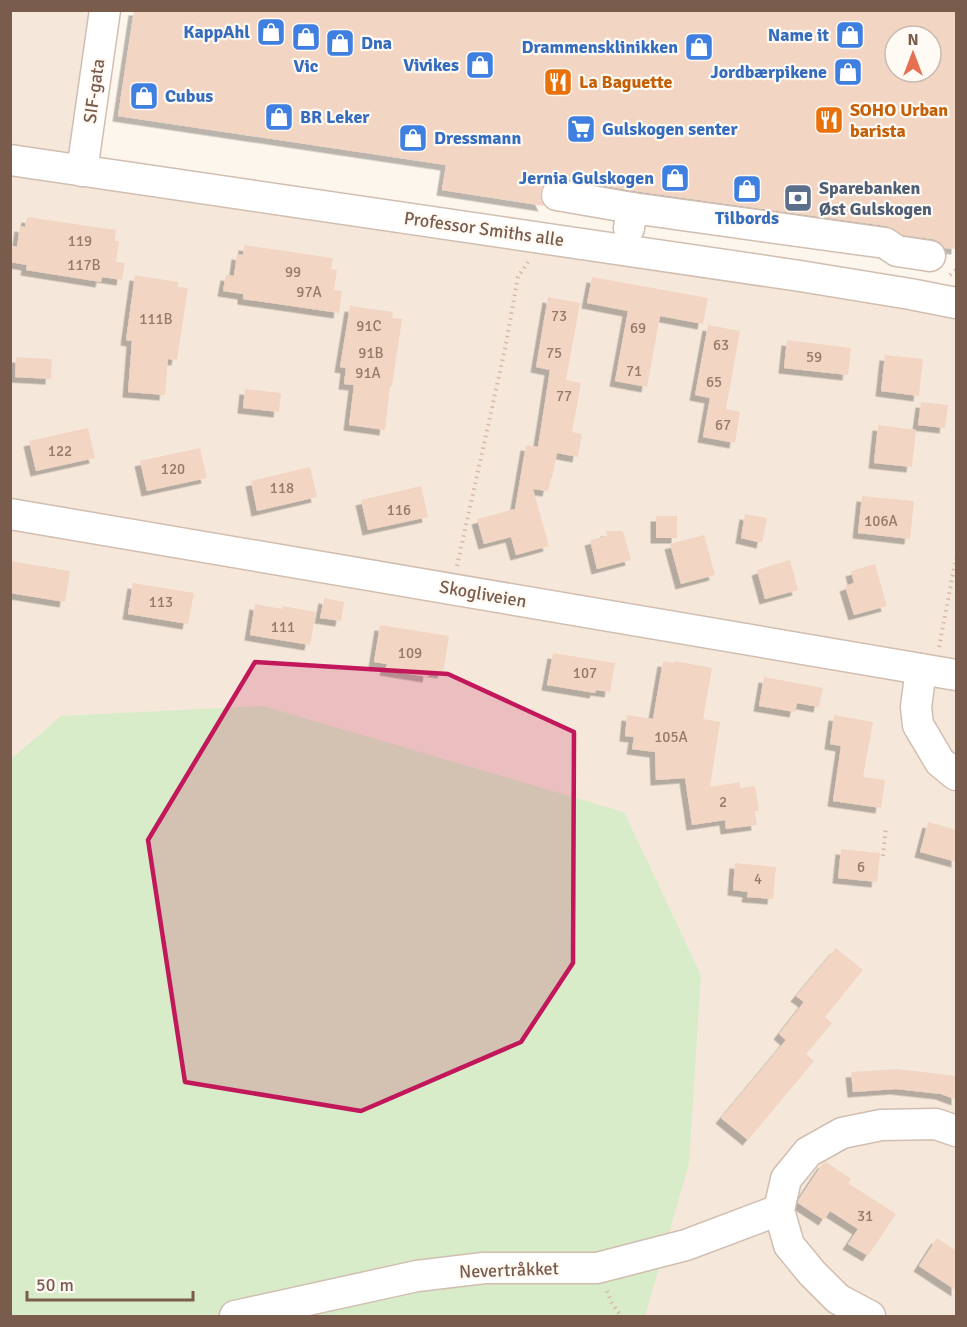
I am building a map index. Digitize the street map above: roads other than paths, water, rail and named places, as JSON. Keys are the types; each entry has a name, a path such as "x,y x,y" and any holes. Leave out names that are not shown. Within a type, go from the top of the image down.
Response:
{"street":[{"name":"SIF-gata","path":"82,171 105,10"},
{"name":"Professor Smiths alle","path":"10,160 626,250 957,303"},
{"path":"557,195 632,208 885,243 897,251 930,256"},
{"path":"626,250 632,208"},
{"name":"Skogliveien","path":"10,514 937,672"},
{"path":"937,672 916,707 918,725 940,762 957,775"},
{"path":"870,1317 838,1299 789,1245 779,1210 786,1179 808,1152 842,1134 881,1125 936,1124 957,1131"},
{"name":"Nevertråkket","path":"235,1317 417,1276 484,1268 597,1268 686,1245 779,1210"}],"place":[{"name":"KappAhl","path":"271,32"},
{"name":"Name it","path":"850,35"},
{"name":"Vic","path":"306,37"},
{"name":"Dna","path":"340,43"},
{"name":"Drammensklinikken","path":"699,47"},
{"name":"Vivikes","path":"480,65"},
{"name":"Jordbærpikene","path":"848,72"},
{"name":"La Baguette","path":"558,82"},
{"name":"Cubus","path":"144,96"},
{"name":"BR Leker","path":"279,117"},
{"name":"SOHO Urban barista","path":"829,120"},
{"name":"Gulskogen senter","path":"581,129"},
{"name":"Dressmann","path":"413,138"},
{"name":"Jernia Gulskogen","path":"675,178"},
{"name":"Tilbords","path":"747,189"},
{"name":"Sparebanken Øst Gulskogen","path":"798,198"}]}
